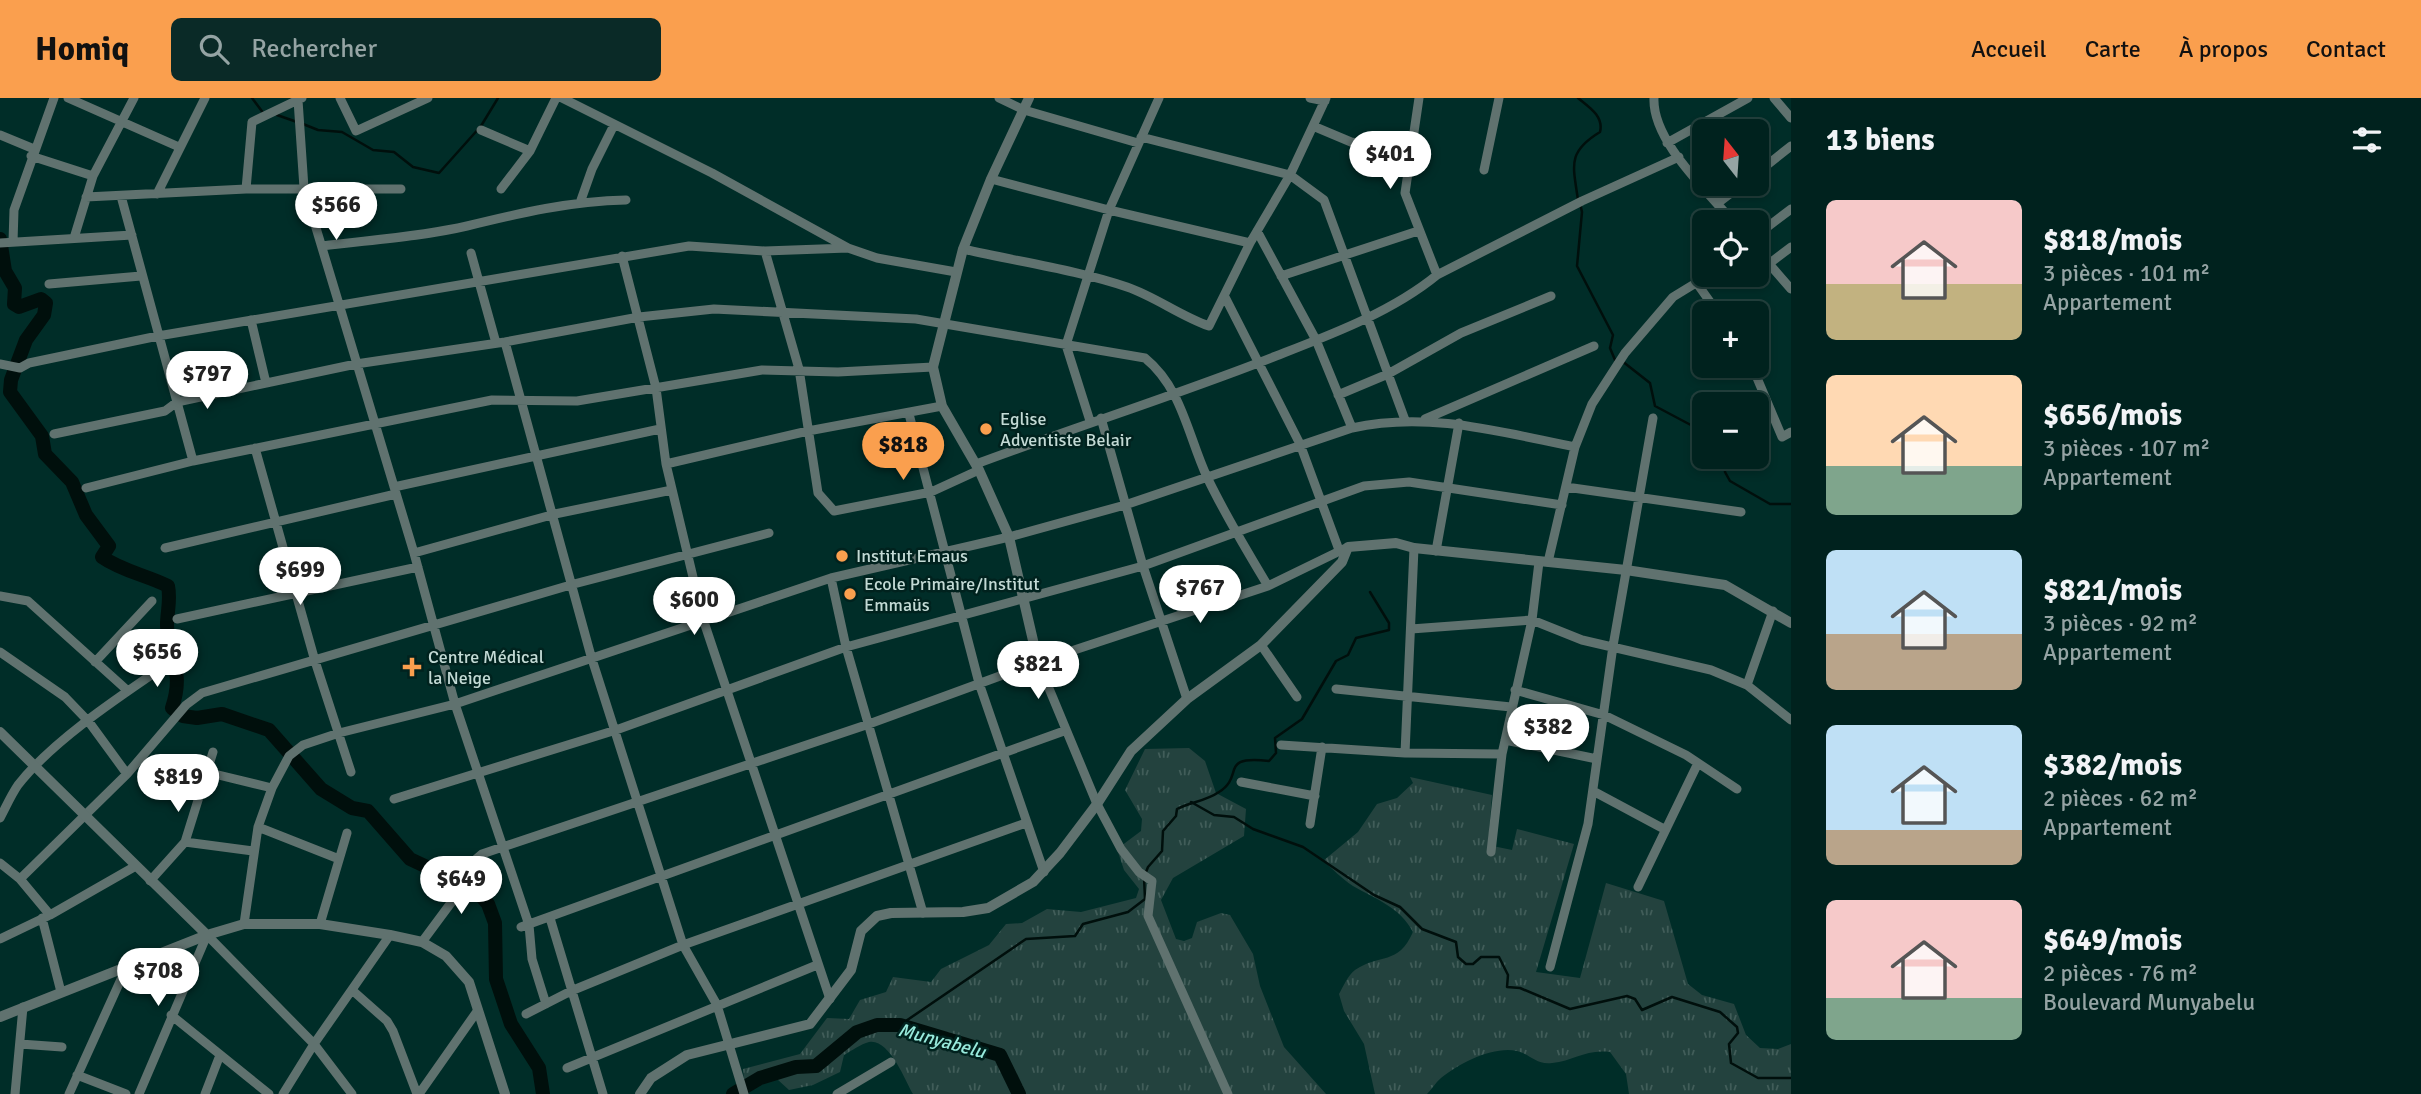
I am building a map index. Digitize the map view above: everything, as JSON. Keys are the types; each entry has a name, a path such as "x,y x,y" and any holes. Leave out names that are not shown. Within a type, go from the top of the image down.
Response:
{"street":[{"path":"54,98 32,153 7,243 132,235"},
{"path":"68,98 180,147"},
{"path":"74,238 93,176 134,98"},
{"path":"157,194 205,98"},
{"path":"340,98 356,131 428,98"},
{"path":"501,189 530,151 556,98"},
{"path":"562,98 712,173 848,248 877,258 956,272"},
{"path":"999,98 1024,110 1290,175 1324,200 1364,317 1405,420"},
{"path":"1029,98 990,179 963,249 942,323 933,367 942,406 977,467 1009,537 1038,662 1065,731 1097,804 1121,849 1139,872 1152,881 1148,916 1228,1094"},
{"path":"1090,421 1066,345 1090,279 1109,211 1159,98"},
{"path":"963,249 1125,286 1162,301 1188,319 1209,326 1256,231 1290,175 1325,99 1310,98"},
{"path":"1419,98 1405,193 1437,275"},
{"path":"1484,170 1499,98"},
{"path":"1654,98 1657,123 1667,143 1723,210"},
{"path":"1667,143 1748,98"},
{"path":"1774,98 1791,118"},
{"path":"246,189 252,122 300,99 304,188 546,1004"},
{"path":"582,200 592,169 614,125"},
{"path":"1313,127 1351,142 1412,152"},
{"path":"481,130 530,151"},
{"path":"0,135 32,153 93,176"},
{"path":"1769,163 1791,146"},
{"path":"765,251 799,369 818,494 834,510 931,492 977,467 1090,421 1176,395 1316,340 1416,292 1437,275 1582,201 1679,157"},
{"path":"990,179 1109,211 1250,243"},
{"path":"86,197 246,189 401,189"},
{"path":"121,196 193,461"},
{"path":"1718,204 1728,196"},
{"path":"322,246 466,226 497,216 582,200 626,200"},
{"path":"1769,226 1791,209"},
{"path":"1256,231 1316,340 1352,428"},
{"path":"1281,276 1418,231"},
{"path":"0,364 16,368 158,336 689,246 765,251 848,248"},
{"path":"1791,247 1770,263 1791,289"},
{"path":"471,253 479,282 523,399 591,656 640,803 683,945 716,1005 743,1091"},
{"path":"622,256 656,388 666,464 704,620 729,689 817,965 831,999"},
{"path":"49,285 141,276"},
{"path":"1491,852 1502,754 1514,690 1575,447 1592,404 1625,353 1673,297 1692,285"},
{"path":"1338,395 1388,374 1461,333 1551,296"},
{"path":"640,1094 651,1078 671,1062 728,1043 810,1024 851,970 861,931 877,916 891,913 963,912 988,908 1014,894 1044,872 1097,804 1131,751 1188,699 1261,645 1342,562 1344,549 1320,500 1300,444 1225,297"},
{"path":"54,434 165,411 177,402 356,363 501,342 639,317 714,309 942,323 1066,345 1137,354 1156,366 1176,395 1207,475 1268,586"},
{"path":"251,320 266,383"},
{"path":"1423,420 1594,346"},
{"path":"86,488 193,461 492,400 577,401 762,370 799,369 838,373 933,367"},
{"path":"1757,378 1782,437 1791,432"},
{"path":"666,464 808,431 942,406"},
{"path":"909,414 979,683 1044,872"},
{"path":"1101,418 1143,566 1188,699"},
{"path":"1550,967 1588,824 1613,646 1653,418"},
{"path":"244,924 253,851 258,827 272,788 292,753 339,733 455,704 591,656 831,578 1009,537 1125,505 1352,428 1405,420 1460,423 1575,447"},
{"path":"1436,551 1460,423"},
{"path":"164,548 276,523 395,490 660,429"},
{"path":"255,448 315,661 351,772"},
{"path":"394,799 476,771 616,730 846,647 1143,566 1364,486 1409,482 1562,505"},
{"path":"1566,487 1741,512"},
{"path":"414,553 555,514 672,490"},
{"path":"20,878 127,774 186,705 202,693 574,584 769,533"},
{"path":"422,943 462,888 460,880 468,865 482,854 640,803 1038,662 1268,586 1344,549 1396,543 1436,551 1626,570 1724,585 1791,623"},
{"path":"1405,753 1414,548"},
{"path":"177,620 418,567"},
{"path":"831,578 846,647 923,913"},
{"path":"0,596 28,601 128,691"},
{"path":"96,662 152,601"},
{"path":"1747,685 1773,611"},
{"path":"1411,629 1532,620 1582,640 1711,670 1747,685 1791,720"},
{"path":"1261,645 1297,697"},
{"path":"0,652 65,697 89,722 127,774"},
{"path":"0,818 3,803 35,766 128,691 169,663"},
{"path":"1336,689 1511,707"},
{"path":"1514,690 1604,715 1698,763 1737,789"},
{"path":"525,926 1065,731"},
{"path":"0,732 314,1044 352,1094"},
{"path":"1505,740 1597,759"},
{"path":"1281,745 1405,753 1502,754"},
{"path":"1310,824 1322,747"},
{"path":"150,881 185,842 213,752"},
{"path":"1638,887 1698,763"},
{"path":"206,772 272,788"},
{"path":"1241,782 1315,796"},
{"path":"1593,791 1664,829"},
{"path":"526,1014 571,991 683,945 1026,823"},
{"path":"258,827 339,859"},
{"path":"320,924 346,833"},
{"path":"185,842 253,851"},
{"path":"0,863 20,878 46,916 61,992"},
{"path":"0,939 134,867"},
{"path":"550,918 603,1094"},
{"path":"0,1017 206,935 244,924 320,924 422,943 459,968 469,982 505,1094"},
{"path":"139,1094 206,935"},
{"path":"283,1094 314,1044 390,935"},
{"path":"567,1068 817,965"},
{"path":"69,1094 127,966"},
{"path":"352,990 387,1021 418,1094"},
{"path":"15,1094 23,1007"},
{"path":"418,1094 478,1010"},
{"path":"171,1015 269,1094"},
{"path":"20,1044 62,1047"},
{"path":"205,1094 220,1055"},
{"path":"837,1094 891,1062"},
{"path":"77,1075 125,1094"}],"green space":[{"path":"1189,748 1205,761 1216,793 1246,809 1244,836 1173,878 1161,900 1176,939 1184,941 1192,938 1197,922 1221,913 1230,915 1253,954 1260,986 1284,1047 1326,1094 913,1094 890,1053 883,1046 869,1042 844,1055 840,1072 813,1085 789,1090 777,1079 758,1083 744,1079 743,1069 800,1054 827,1018 849,1019 860,1000 886,992 893,977 931,982 941,969 989,945 1006,924 1022,923 1047,909 1081,912 1136,898 1139,889 1124,870 1117,849 1141,831 1142,819 1125,790 1145,749"},
{"path":"1410,777 1492,795 1488,845 1512,850 1517,829 1574,844 1536,972 1580,978 1606,883 1664,901 1688,984 1702,995 1734,1004 1746,1035 1760,1048 1778,1049 1791,1044 1791,1094 1629,1094 1626,1074 1610,1052 1593,1052 1560,1062 1546,1063 1522,1052 1508,1050 1487,1053 1467,1062 1441,1078 1427,1094 1375,1094 1364,1044 1344,1011 1339,994 1355,970 1395,954 1407,943 1413,932 1395,910 1349,883 1323,861 1358,832 1377,804 1397,798 1413,783"}],"waterway":[{"path":"252,98 264,114"},
{"path":"303,124 318,130 342,132 373,150 394,152 413,167 439,173 481,126 498,98"},
{"path":"1578,98 1595,112 1601,126 1600,132 1589,139 1577,153 1574,168 1578,200"},
{"path":"277,115 297,122"},
{"path":"1580,203 1582,212 1577,266 1613,335 1610,348 1615,360"},
{"name":"Munyabelu","path":"0,239 5,271 15,288 14,304 19,307 41,299 46,303 44,315 26,340 11,380 10,392 42,436 45,454 72,482 86,515 109,546 102,557 168,586 168,637 177,684 172,708 183,716 197,718 222,714 269,730 321,789 352,808 368,811 410,859 476,890 488,904 495,923 496,979 511,1024 539,1068 543,1094"},
{"path":"1622,361 1650,383 1655,406 1692,426"},
{"path":"1725,469 1730,481 1770,504 1791,504"},
{"path":"900,1025 1026,939 1075,936 1083,924 1128,912 1145,899 1144,877 1148,867 1162,851 1163,831 1176,816 1177,809 1219,792 1227,786 1235,768 1243,761 1269,761 1276,753 1275,738 1302,719 1336,661 1348,655 1356,638 1389,630 1389,623 1370,592"},
{"path":"1191,802 1214,815 1234,817 1253,829 1303,847 1374,895 1400,907 1422,929 1456,942 1458,957 1466,964 1473,964 1481,957 1499,957 1508,975 1507,987 1520,988 1570,1009 1627,996 1635,999 1642,1010 1672,997 1720,1012 1737,1027 1738,1033 1729,1044 1731,1063 1758,1078 1791,1078"},
{"name":"Munyabelu","path":"733,1094 760,1078 796,1067 816,1066 857,1032 877,1025 900,1025 1000,1055 1019,1094"}],"place":[{"name":"Eglise Adventiste Belair","path":"986,429"},
{"name":"Institut Emaus","path":"842,556"},
{"name":"Ecole Primaire/Institut Emmaüs","path":"850,594"},
{"name":"Centre Médical la Neige","path":"412,667"}]}
